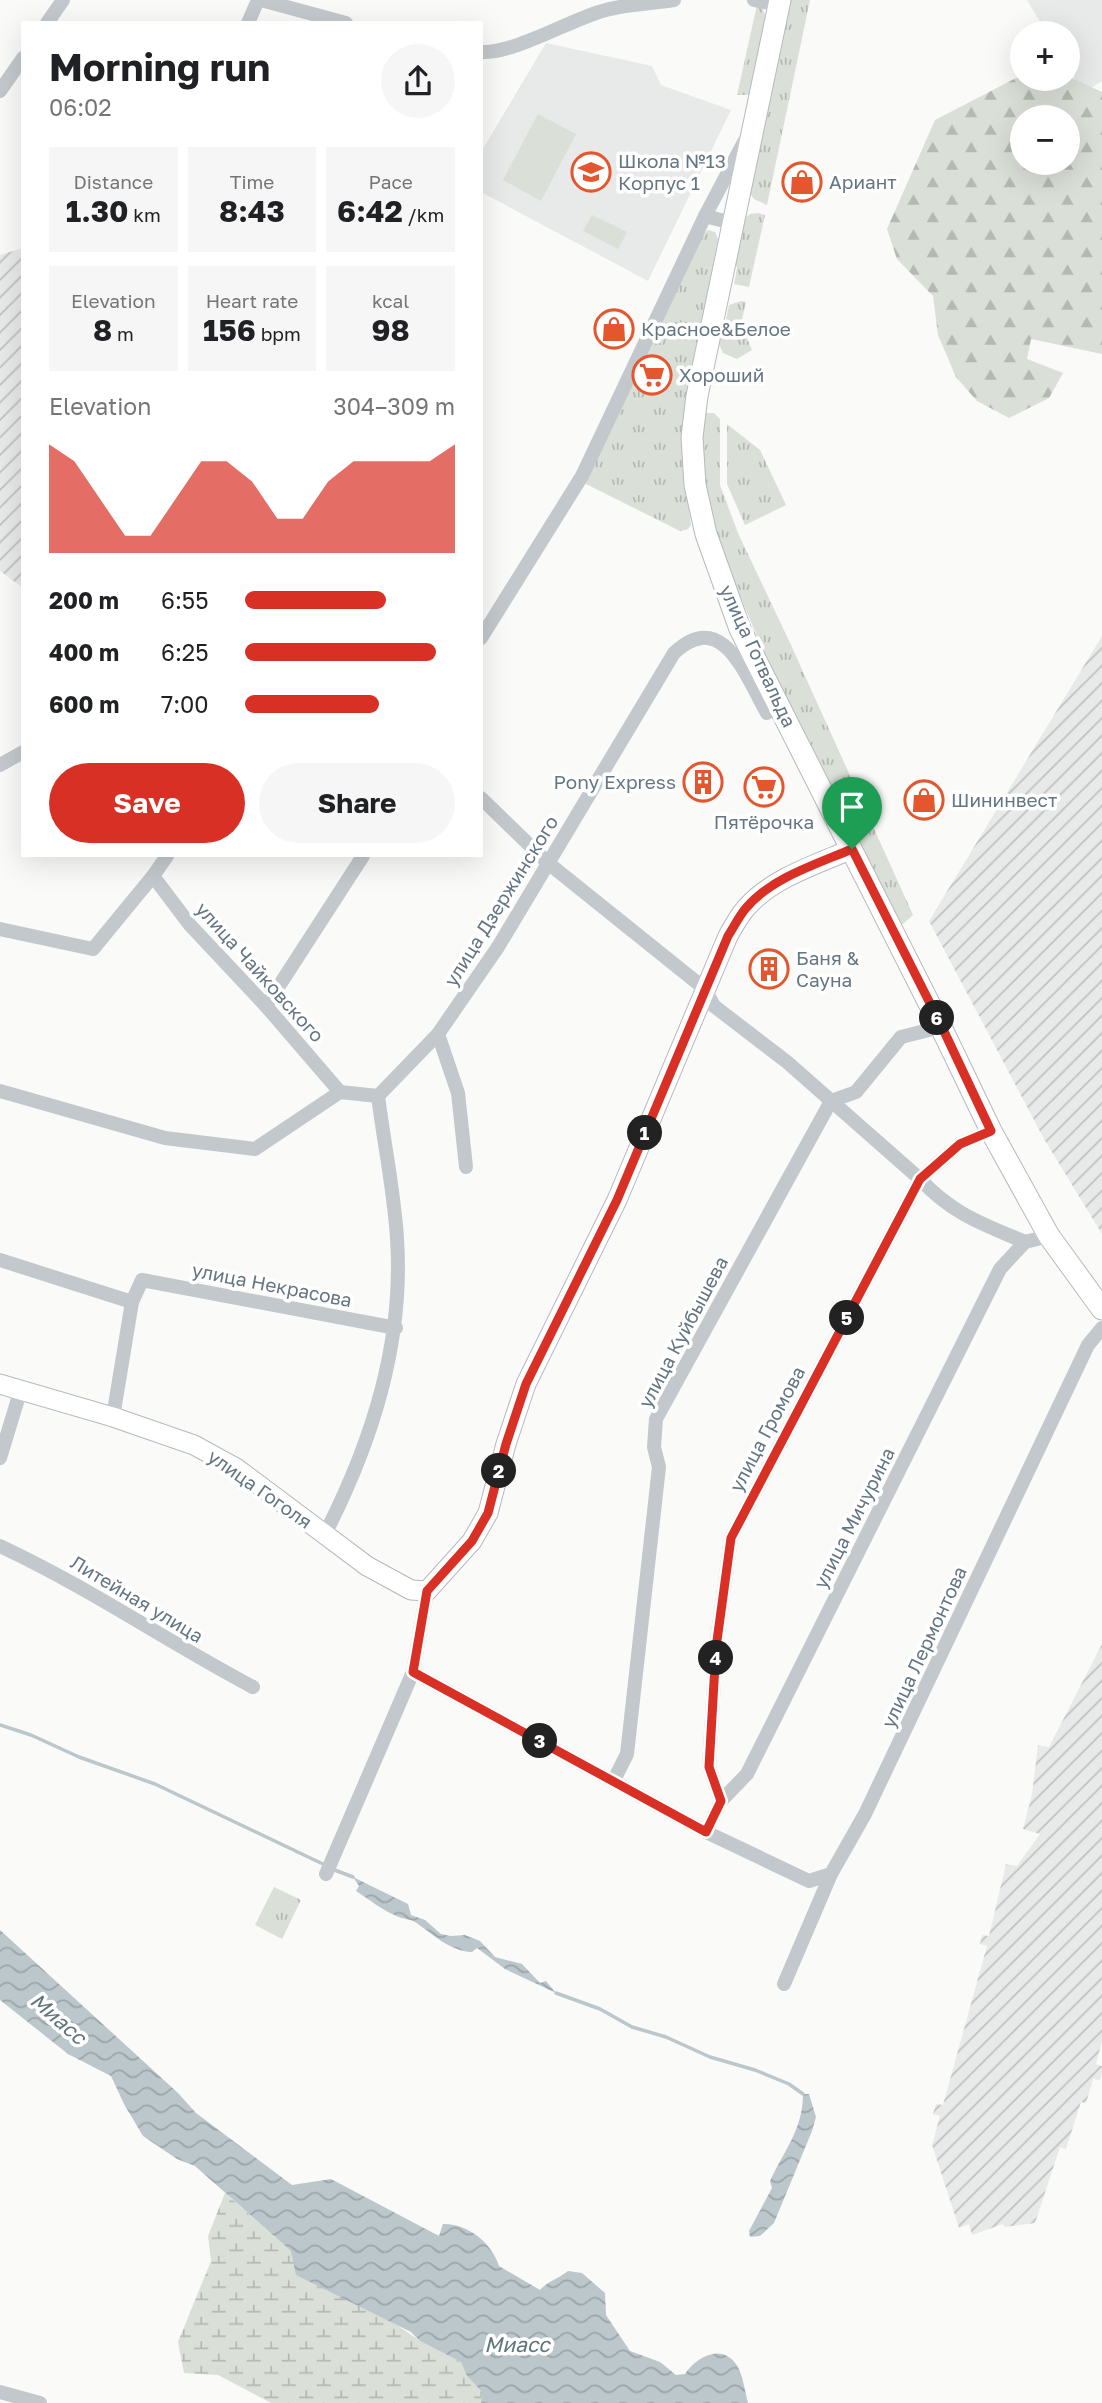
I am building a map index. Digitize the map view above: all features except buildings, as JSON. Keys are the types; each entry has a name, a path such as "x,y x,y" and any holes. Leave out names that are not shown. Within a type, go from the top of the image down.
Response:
{"main road":[{"name":"улица Готвальда","path":"779,3 696,396 692,437 695,485 706,534 740,629 942,1027 991,1131 1049,1236 1102,1309"}],"street":[{"path":"48,21 63,0"},
{"path":"249,21 260,0 339,21"},
{"path":"483,52 491,52 530,39 601,11 674,0"},
{"path":"754,0 779,3"},
{"path":"0,91 21,61"},
{"path":"483,635 582,476 705,216 753,125"},
{"path":"705,216 732,223"},
{"name":"улица Дзержинского","path":"378,1096 438,1034 498,947 674,653 687,640 705,637 722,642 735,656 767,713"},
{"path":"0,765 21,753"},
{"path":"483,800 548,863 705,989 714,1006 787,1062 959,1214 1025,1242 1049,1236"},
{"path":"326,1874 413,1672 427,1591 472,1541 488,1513 506,1444 526,1384 617,1200 728,936 746,908 763,892 852,849"},
{"path":"0,929 93,949 166,857"},
{"path":"266,1006 362,857"},
{"name":"улица Чайковского","path":"153,876 190,925 266,1006 340,1092"},
{"path":"831,1101 856,1092 901,1037 942,1027"},
{"path":"438,1034 458,1093 466,1167"},
{"path":"0,1091 165,1138 255,1149 340,1092 378,1096 397,1239 396,1328 367,1439 351,1483 325,1534"},
{"name":"улица Куйбышева","path":"614,1780 627,1755 659,1467 654,1447 656,1419 831,1101"},
{"name":"улица Громова","path":"721,1801 709,1767 716,1648 731,1538 920,1179 960,1144 991,1131"},
{"name":"улица Мичурина","path":"706,1832 721,1801 747,1774 1000,1269 1025,1242"},
{"path":"0,1260 132,1302 113,1417"},
{"name":"улица Некрасова","path":"132,1302 142,1280 396,1328"},
{"name":"улица Лермонтова","path":"783,1984 831,1874 865,1814 1088,1345 1102,1328"},
{"name":"улица Гоголя","path":"0,1384 113,1417 194,1445 225,1462 367,1566 411,1590 427,1591"},
{"path":"0,1458 21,1389"},
{"name":"Литейная улица","path":"0,1546 49,1569 194,1656 253,1687"},
{"path":"413,1672 706,1832 809,1881 831,1874"},
{"path":"0,2392 40,2403"}],"shaded area":[{"path":"1027,0 1102,0 1102,81 1083,93 1080,88 1080,21 1040,21"},
{"name":"Школа №13 Корпус 1","path":"546,43 652,66 661,85 731,110 648,281 483,193 483,149"},
{"path":"21,249 21,587 0,571 0,255"},
{"path":"1102,636 1102,1234 1044,1139 929,921"},
{"path":"1102,1644 1102,2041 1096,2064 1102,2066 1102,2072 1100,2080 1093,2079 1086,2103 1081,2102 1066,2149 1060,2147 1035,2223 1004,2227 1003,2224 972,2235 969,2224 959,2228 932,2145 940,2116 933,2114 936,2104 943,2105 987,1946 980,1944 982,1935 989,1936 1006,1864 1017,1866 1040,1834 1023,1829 1032,1794 1038,1745 1049,1747"}],"green space":[{"path":"789,0 810,0 767,205 754,199 748,191"},
{"path":"757,5 762,6 766,19 749,95 737,95"},
{"path":"1010,81 1010,91 1080,91 1080,82 1102,92 1102,354 1031,339 1027,359 1063,373 1049,398 1009,418 977,401 956,377 938,335 933,296 897,259 887,229 935,120"},
{"path":"538,114 576,134 541,201 503,180"},
{"path":"750,214 765,215 749,287 734,284 737,268 733,260 742,220"},
{"path":"592,215 627,232 618,249 583,231"},
{"path":"708,230 715,232 718,239 688,394 686,487 691,525 680,531 584,483 702,235"},
{"path":"746,302 741,324 752,350 737,359 723,353 717,339 719,328 725,324 729,305"},
{"path":"706,413 714,413 720,419 720,485 738,533 913,915 903,924 896,924 765,656 717,539 704,485 701,419"},
{"path":"727,424 760,450 786,505 745,525 727,484"},
{"path":"274,1887 301,1900 282,1939 255,1925"},
{"path":"225,2193 291,2251 420,2341 461,2362 467,2376 482,2392 481,2403 271,2403 218,2375 184,2373 178,2342 211,2261 208,2236"}],"water":[{"path":"353,1877 408,1904 411,1915 425,1920 441,1934 465,1935 480,1941 495,1957 522,1964 540,1983 546,1981 556,1993 505,1969 477,1948 472,1952 456,1949 415,1922 388,1912 356,1891 359,1886"},
{"name":"Миасс","path":"0,1930 178,2093 196,2113 292,2185 331,2179 439,2236 443,2224 461,2227 485,2242 499,2266 540,2290 568,2271 582,2273 605,2293 606,2315 630,2351 660,2362 676,2375 685,2374 702,2358 716,2353 723,2354 736,2364 748,2403 481,2403 482,2392 467,2376 461,2362 420,2341 411,2332 296,2275 291,2251 195,2166 177,2159 143,2136 111,2076 68,2054 0,2000"},
{"path":"803,2094 809,2094 816,2117 812,2131 774,2223 760,2236 750,2237 749,2231 772,2188 770,2181 796,2129"}],"waterway":[{"path":"0,1725 155,1784 325,1865"},
{"path":"332,1869 353,1877"},
{"path":"556,1993 600,2009 632,2027 666,2037 710,2057 755,2070 789,2084 803,2094"}],"place":[{"name":"Школа №13 Корпус 1","path":"591,172"},
{"name":"Ариант","path":"802,182"},
{"name":"Красное&Белое","path":"614,329"},
{"name":"Хороший","path":"652,375"},
{"name":"Pony Express","path":"703,782"},
{"name":"Пятёрочка","path":"764,787"},
{"name":"Шининвест","path":"924,800"},
{"name":"Баня & Сауна","path":"769,969"}],"route":[{"path":"852,849 991,1131 960,1144 920,1179 731,1538 716,1648 709,1767 721,1801 706,1832 413,1672 427,1591 472,1541 488,1513 506,1444 526,1384 617,1200 728,936 746,908 763,892 813,865 852,849"}]}
